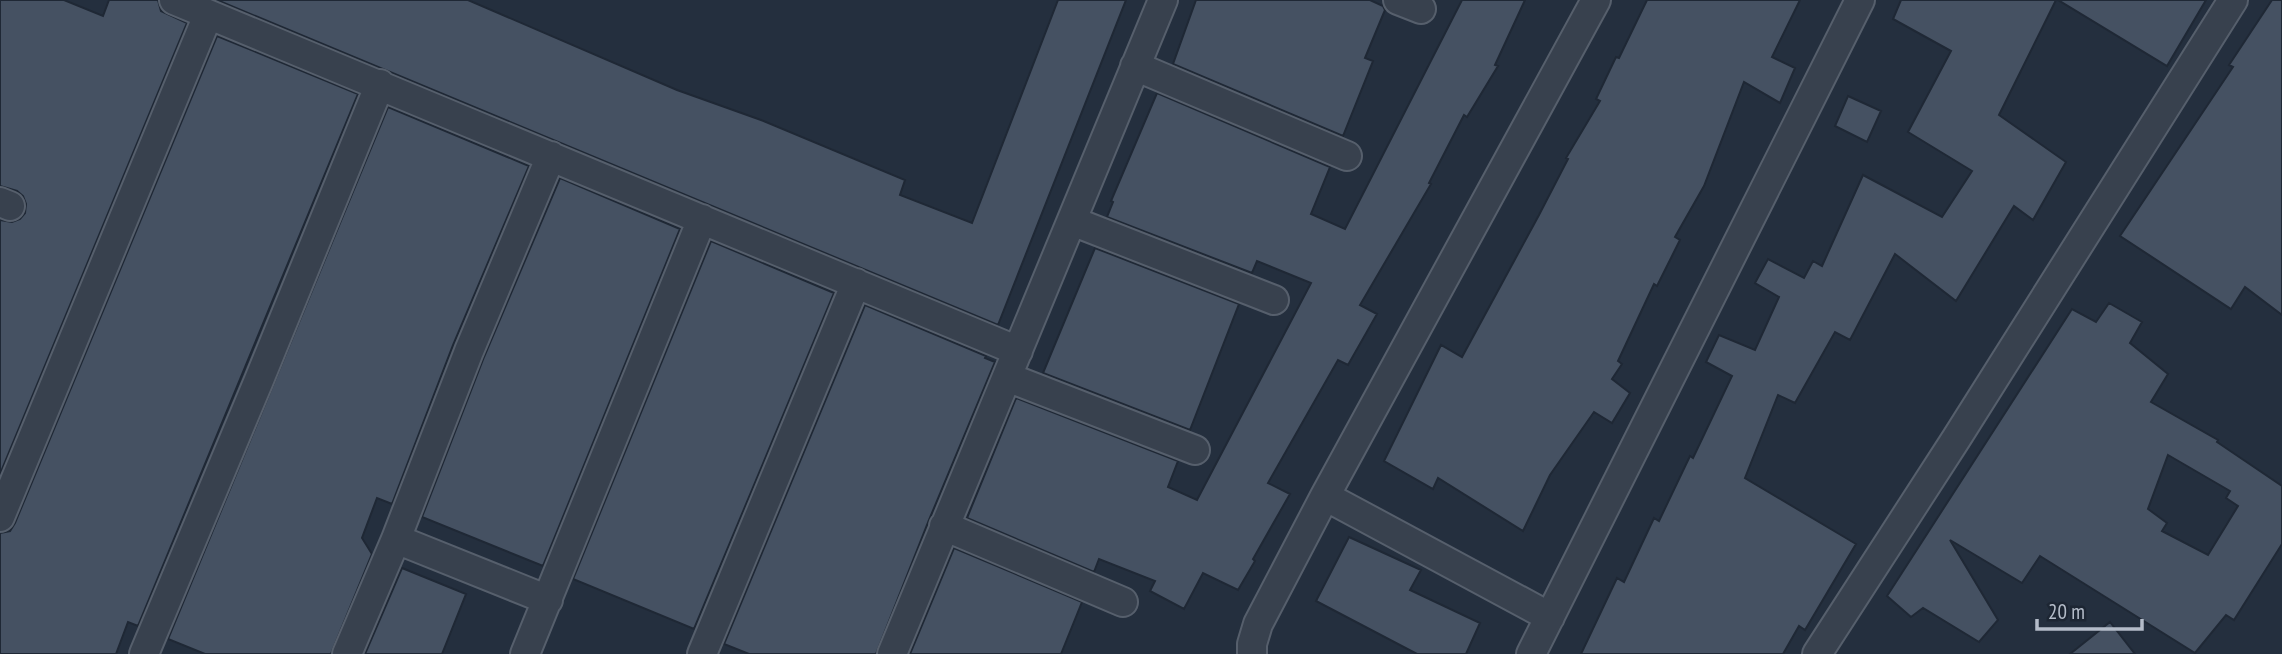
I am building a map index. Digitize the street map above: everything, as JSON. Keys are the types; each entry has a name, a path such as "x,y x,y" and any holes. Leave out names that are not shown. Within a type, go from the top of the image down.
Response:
{"street":[{"path":"174,0 1018,351"},
{"path":"892,654 1163,0"},
{"path":"1252,654 1258,624 1325,496 1596,0"},
{"path":"1531,654 1860,0"},
{"path":"1816,654 1956,439 2233,0"},
{"path":"0,517 208,15"},
{"path":"1135,66 1347,156"},
{"path":"144,654 380,84"},
{"path":"347,654 551,156"},
{"path":"525,654 702,219"},
{"path":"1072,221 1274,300"},
{"path":"702,654 856,283"},
{"path":"1007,377 1195,450"},
{"path":"1325,496 1550,617"},
{"path":"944,526 1123,602"},
{"path":"396,539 548,600"}],"building":[{"path":"0,0 64,0 103,16 109,0 158,0 161,11 187,23 0,474 0,220 12,222 20,219 25,213 26,204 17,191 0,186"},
{"path":"217,0 468,0 677,90 761,120 905,180 900,195 972,223 1058,0 1126,0 998,325"},
{"path":"1196,0 1370,0 1383,6 1385,10 1365,58 1373,61 1343,136 1173,64"},
{"path":"1462,0 1525,0 1495,65 1498,66 1467,117 1464,115 1429,183 1431,184 1360,305 1377,314 1348,365 1338,360 1268,483 1290,494 1238,590 1203,573 1184,609 1150,591 1155,581 1099,559 1094,572 967,518 1016,398 1178,461 1168,487 1197,500 1311,283 1257,261 1252,273 1107,217 1113,202 1111,201 1157,93 1330,167 1311,214 1345,229"},
{"path":"1647,0 1800,0 1772,57 1795,68 1780,103 1744,82 1704,186 1675,237 1680,240 1657,286 1654,284 1618,361 1622,364 1612,379 1630,393 1612,423 1594,412 1550,475 1523,531 1438,478 1433,489 1384,461 1441,345 1462,357 1539,215 1568,159 1566,158 1600,101 1596,99"},
{"path":"1901,0 2056,0 1999,115 2066,162 2033,220 2014,206 1956,301 1895,254 1850,340 1835,332 1795,403 1778,395 1745,478 1856,544 1805,630 1799,626 1783,654 1581,654 1617,578 1624,582 1654,518 1659,521 1732,376 1706,362 1719,335 1755,350 1779,297 1755,283 1768,259 1804,278 1813,261 1822,266 1863,175 1942,217 1972,171 1908,132 1951,51 1893,19"},
{"path":"2058,0 2206,0 2167,66"},
{"path":"2272,0 2282,0 2282,315 2245,287 2231,309 2120,236 2233,67 2229,65"},
{"path":"217,36 358,94 138,626 128,622 116,654 0,654 0,533 10,531 15,523"},
{"path":"1848,96 1881,111 1867,142 1835,126"},
{"path":"388,107 529,166 453,345 392,504 377,498 362,538 372,554 331,654 205,654 168,639"},
{"path":"560,178 680,229 543,566 422,517 484,357"},
{"path":"711,241 834,293 694,629 573,579"},
{"path":"1095,248 1239,304 1190,430 1043,373"},
{"path":"2109,303 2142,322 2130,343 2168,374 2151,402 2218,440 2217,442 2282,486 2282,544 2234,620 2226,615 2195,653 2040,556 2022,583 1950,540 1998,620 1979,642 1923,608 1911,617 1887,596 2072,309 2096,322","holes":["2168,455 2230,491 2226,498 2238,506 2208,555 2162,531 2167,523 2148,509"]},
{"path":"865,305 995,362 876,654 749,654 724,644"},
{"path":"1349,537 1421,570 1410,590 1480,623 1466,654 1417,654 1316,601"},
{"path":"954,548 1082,602 1061,654 910,654"},
{"path":"402,568 466,594 442,654 365,654"},
{"path":"2110,622 2135,654 2070,654"}]}
